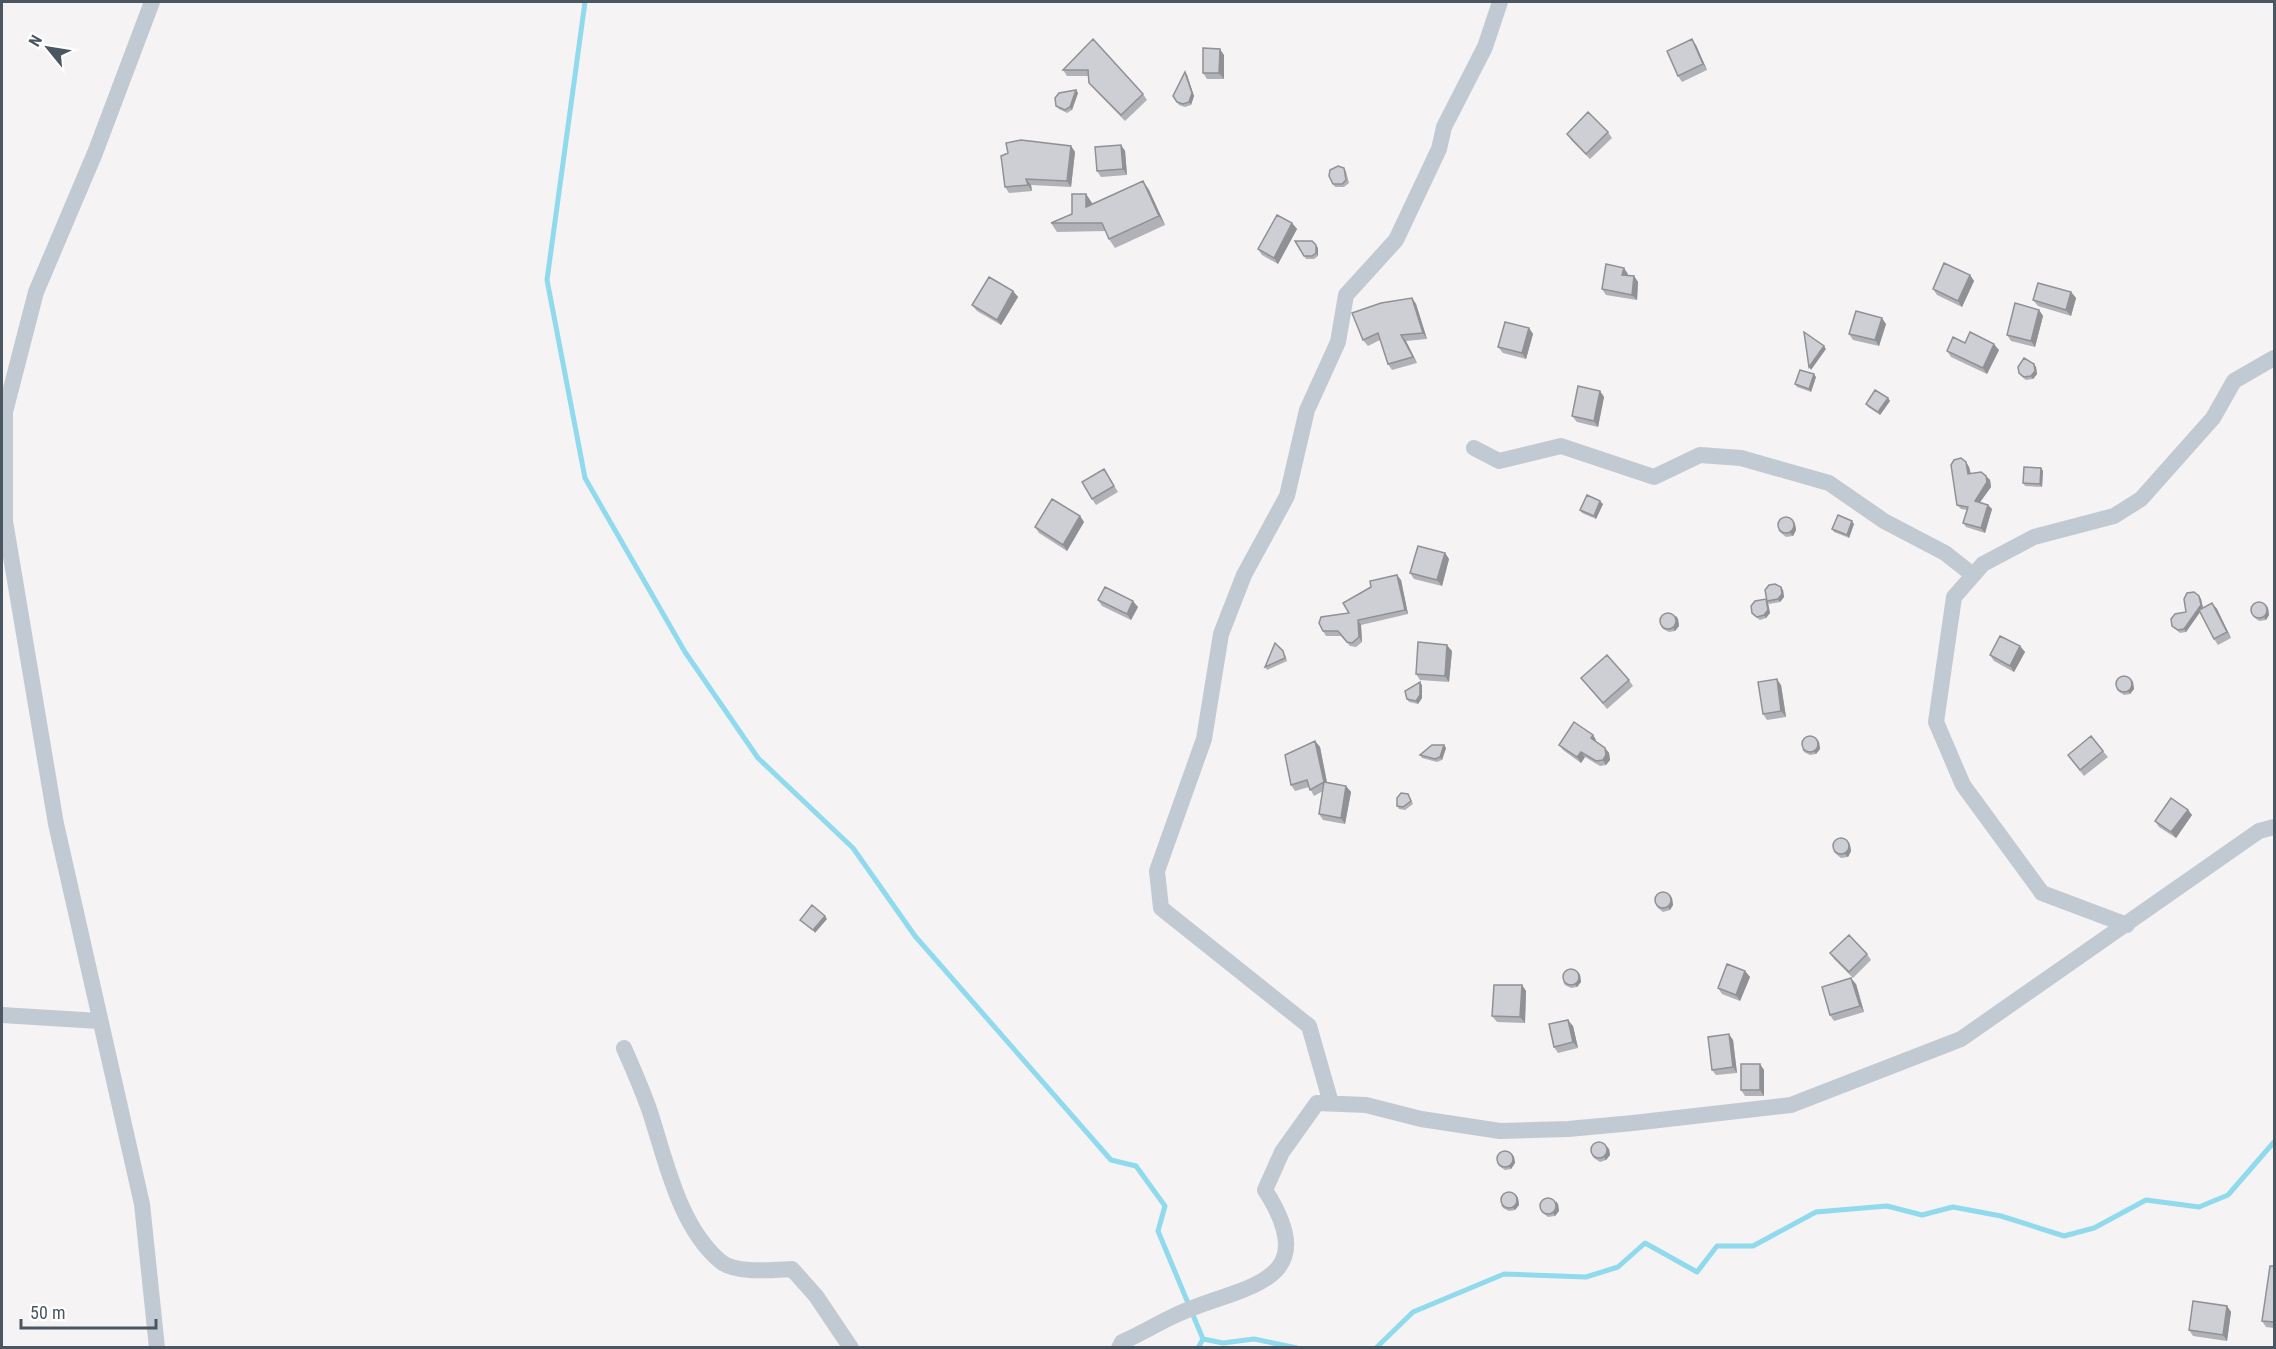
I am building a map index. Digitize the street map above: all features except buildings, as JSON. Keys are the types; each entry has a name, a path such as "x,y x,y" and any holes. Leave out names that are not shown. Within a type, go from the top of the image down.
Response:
{"street":[{"path":"152,2 95,153 36,292 5,412 5,521 56,824 142,1204 157,1347"},
{"path":"1331,1103 1309,1026 1161,908 1157,871 1204,739 1221,634 1244,574 1287,496 1307,410 1338,342 1346,295 1396,240 1439,149 1444,127 1485,47 1500,2"},
{"path":"2127,925 2042,893 1963,785 1936,722 1954,597 1983,564 2034,537 2114,516 2141,499 2213,418 2234,381 2274,358"},
{"path":"1474,448 1499,461 1561,446 1654,477 1700,455 1742,458 1829,483 1884,521 1945,553 1973,575"},
{"path":"1119,1347 1122,1341 1154,1329 1176,1315 1244,1292 1277,1272 1287,1246 1280,1214 1265,1190 1282,1152 1317,1103 1366,1105 1421,1119 1500,1131 1622,1124 1791,1105 1961,1039 2259,831 2274,827"},
{"path":"2,1015 99,1021"},
{"path":"624,1048 650,1111 664,1166 691,1225 721,1262 749,1270 792,1269 816,1296 851,1347"}],"waterway":[{"path":"585,2 547,280 585,478 685,652 758,758 853,848 915,936 1111,1160 1136,1166 1165,1206 1158,1231 1203,1339 1223,1343 1254,1339 1297,1348"},
{"path":"1376,1348 1413,1312 1504,1274 1586,1277 1618,1267 1645,1243 1697,1272 1717,1246 1753,1246 1816,1212 1887,1206 1922,1215 1953,1207 2001,1216 2064,1236 2094,1228 2146,1200 2199,1207 2228,1195 2274,1142"},
{"path":"1198,1348 1203,1339"}]}
